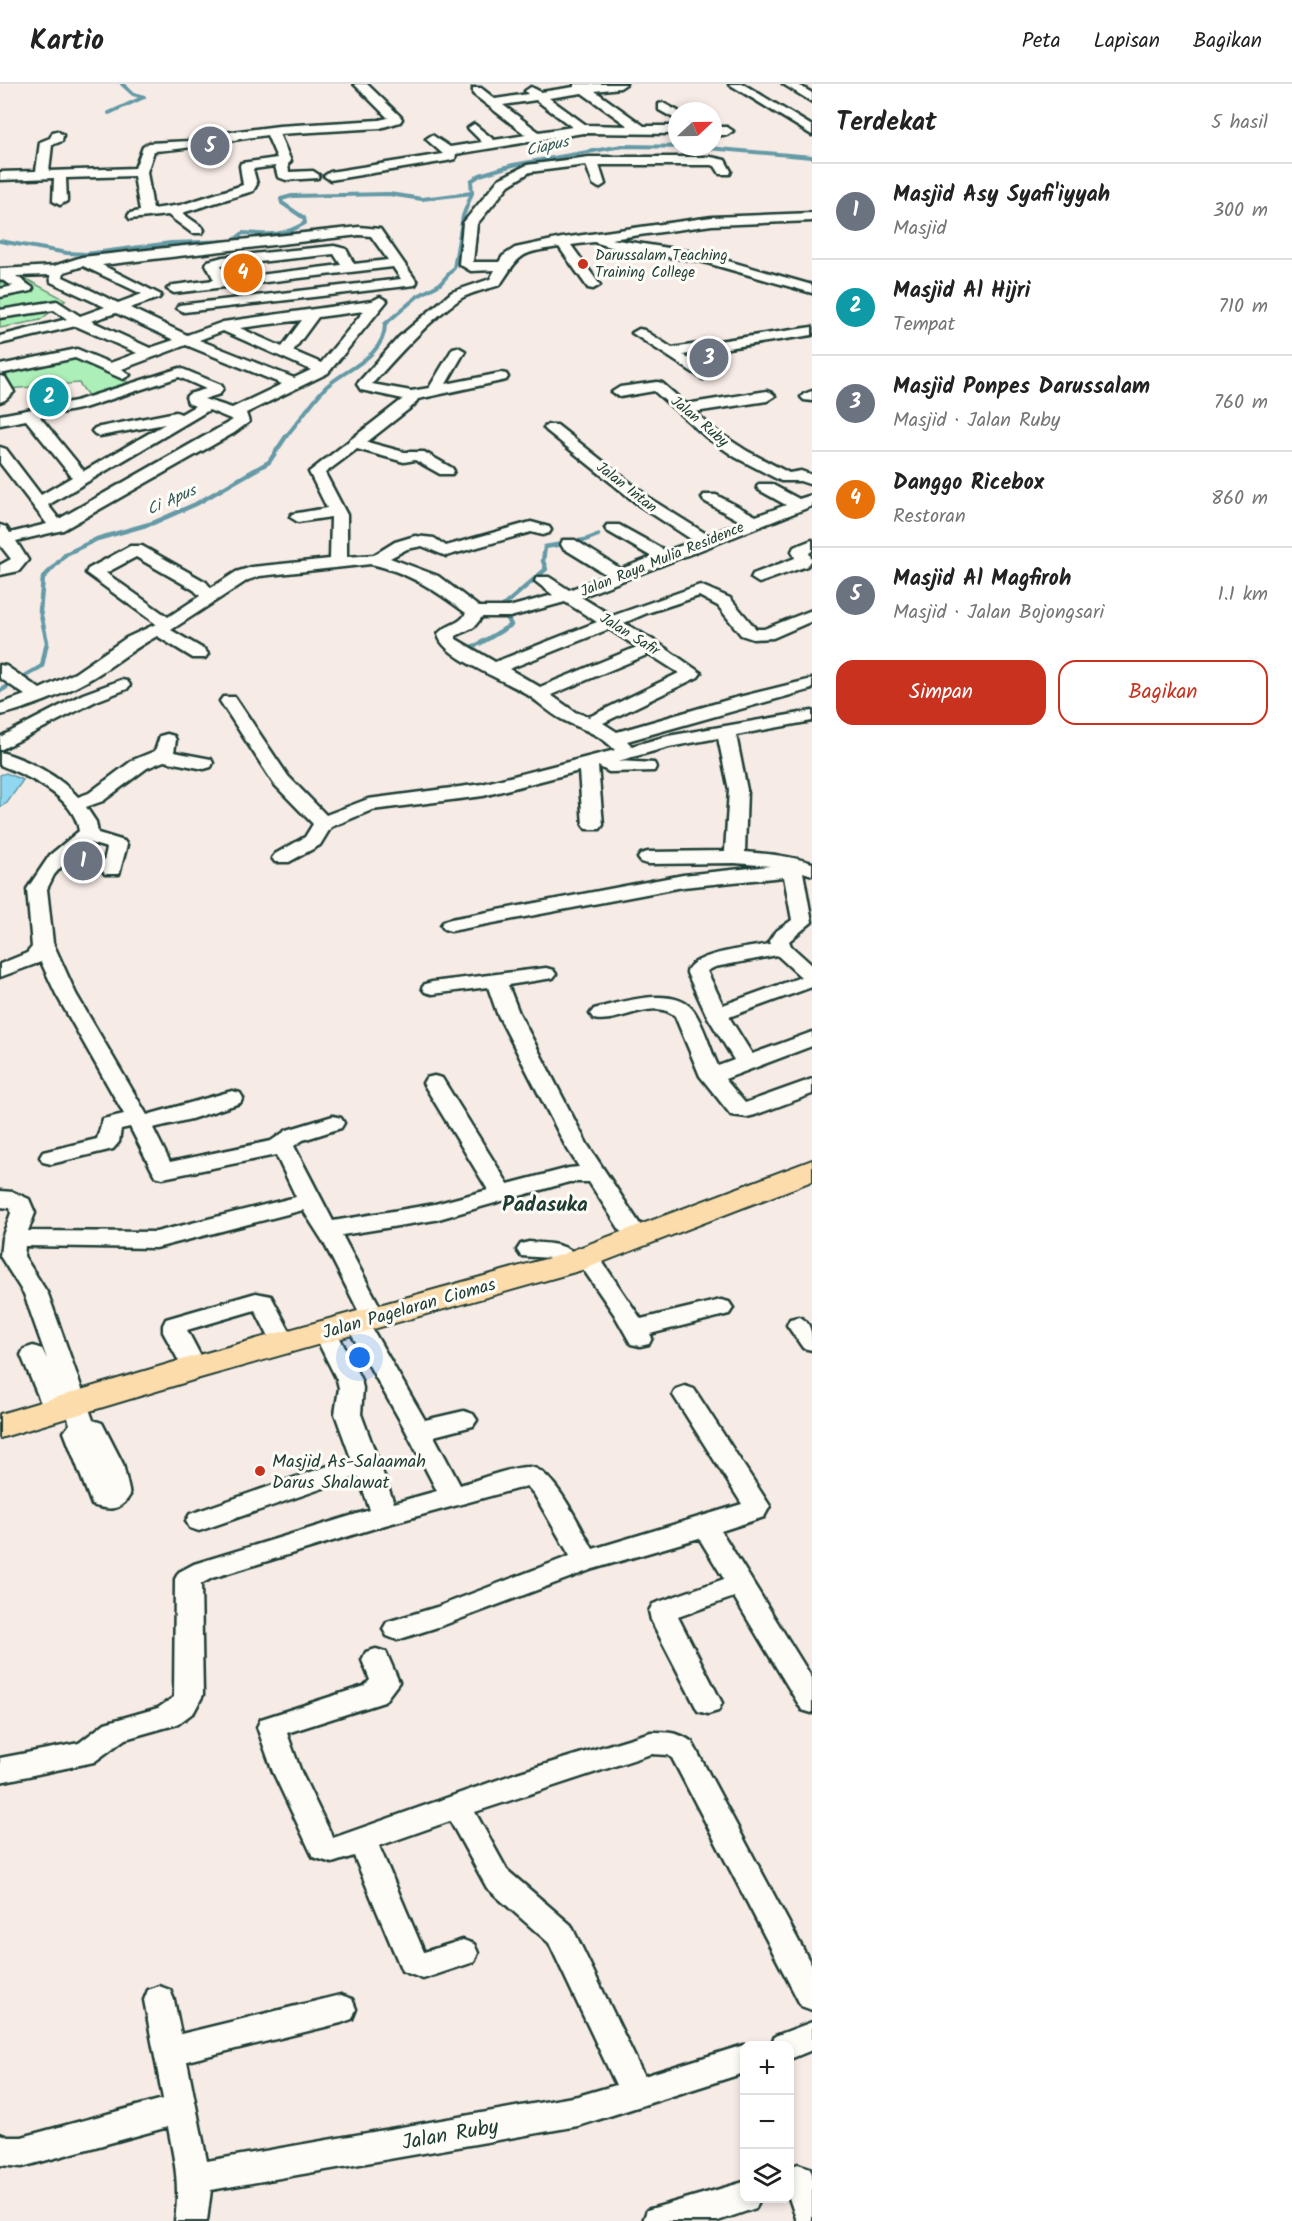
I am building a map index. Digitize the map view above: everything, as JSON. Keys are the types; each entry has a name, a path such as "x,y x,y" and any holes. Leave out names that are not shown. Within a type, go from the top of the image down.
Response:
{"main road":[{"name":"Jalan Pagelaran Ciomas","path":"0,1426 71,1413 195,1368 579,1260 812,1170"}],"street":[{"path":"271,131 285,160 281,163 247,166 251,184 248,188 171,211 141,216 140,171 143,169 148,147 186,146 216,138 271,131 390,122 396,118 360,84"},
{"path":"522,84 583,129"},
{"path":"493,103 539,97 580,87 620,84"},
{"path":"735,84 812,131"},
{"path":"789,84 809,94"},
{"path":"580,87 642,130"},
{"path":"477,91 538,138"},
{"path":"663,106 668,110"},
{"path":"474,128 494,145"},
{"path":"448,152 583,129 668,130"},
{"path":"42,176 46,142 56,141 57,135"},
{"path":"330,176 451,156 432,139"},
{"path":"589,161 593,165 599,184"},
{"path":"503,266 471,267 466,264 470,223 504,182 527,169 589,161 711,161 720,163 725,171"},
{"path":"281,163 283,174 286,176 313,176"},
{"path":"0,176 140,171"},
{"path":"60,175 60,201"},
{"path":"171,211 197,230"},
{"path":"501,377 410,396 366,387 364,384 404,340 425,321 458,296 495,282 508,259 520,251 562,242 712,221 812,217"},
{"path":"0,293 26,288 0,273 57,270 65,264 88,263 155,252 366,230 376,234 410,281 184,308"},
{"path":"595,238 625,249 707,259 812,290"},
{"path":"562,242 593,285"},
{"path":"222,282 213,264 223,261 334,250 341,252 350,268"},
{"path":"155,252 169,279"},
{"path":"88,263 154,296 322,370"},
{"path":"169,279 222,282 396,263"},
{"path":"57,270 56,279 212,352 299,382"},
{"path":"0,340 78,321 154,296 169,279"},
{"path":"234,413 322,370 391,285"},
{"path":"0,314 53,304 78,321 150,354"},
{"path":"109,369 223,326 377,305"},
{"path":"285,353 313,314"},
{"path":"670,353 812,331"},
{"path":"639,333 703,375"},
{"path":"435,390 458,351"},
{"path":"196,358 212,352"},
{"path":"0,370 77,353 144,384"},
{"path":"254,357 299,382"},
{"path":"0,570 13,567 21,560 2,536 57,527 229,430 242,420 241,416 234,413 206,406 193,399 216,388 184,372 177,372 144,384 89,418"},
{"path":"0,380 6,392 0,397"},
{"name":"Jalan Ruby","path":"620,392 657,386 711,434 741,454 787,478 801,476 812,480"},
{"path":"338,563 340,526 337,511 317,472 409,402 412,396 410,396"},
{"path":"684,409 767,396"},
{"path":"38,504 206,406"},
{"path":"0,420 30,414 89,418 190,415"},
{"path":"30,414 81,478"},
{"path":"89,418 122,455"},
{"name":"Jalan Intan","path":"552,428 646,503 706,541"},
{"path":"354,442 405,457 418,455 446,471"},
{"path":"2,457 57,527"},
{"path":"765,487 805,502"},
{"path":"710,498 754,522"},
{"name":"Jalan Raya Mulia Residence","path":"476,612 503,613 568,596 805,502"},
{"path":"298,517 337,511"},
{"path":"377,560 389,551 415,543 427,542 446,551 531,527 543,530"},
{"path":"614,528 664,557"},
{"path":"569,544 619,575"},
{"path":"198,654 163,627 155,613 94,573 132,551 138,550 200,586 210,597"},
{"path":"759,578 801,562 808,551"},
{"path":"0,710 75,680 132,642 163,627 231,582 251,573 377,560 424,575 476,612 474,618 466,625 447,634 448,641 538,694 569,716 590,723 622,746 668,742 812,716"},
{"name":"Jalan Safir","path":"543,581 692,673 590,723"},
{"path":"494,669 644,609 700,590 724,603 747,631 757,635"},
{"path":"736,644 812,615"},
{"path":"538,694 652,647"},
{"path":"0,670 39,696"},
{"path":"282,858 313,841 323,823 368,806 483,790 590,764 622,746 812,684"},
{"path":"0,744 46,722 81,700 121,685"},
{"path":"229,701 281,780 323,823"},
{"path":"726,732 738,790 735,857"},
{"path":"75,804 96,797 165,747 204,763"},
{"path":"0,758 51,783 75,804 87,823 86,836 64,852 39,884 36,892 44,945 66,994 138,1121 163,1171 278,1146 296,1135 333,1123"},
{"path":"590,764 612,767 647,767"},
{"path":"590,764 593,825"},
{"path":"86,836 117,845 112,870"},
{"path":"648,858 735,857 812,869"},
{"path":"451,925 683,881 791,867"},
{"path":"717,1014 812,978 781,948 779,938 802,922 791,867"},
{"path":"0,971 29,961 40,953 44,945"},
{"path":"747,1063 717,1014 696,973 698,968 709,962 781,948"},
{"path":"432,988 546,974"},
{"path":"496,980 514,1023 576,1145 637,1238"},
{"path":"601,1014 666,1002 677,1006 684,1013 711,1076 736,1108 743,1111 812,1086"},
{"path":"711,1076 812,1039"},
{"path":"434,1083 502,1194"},
{"path":"51,1157 105,1144 108,1142 111,1124 183,1114 232,1098"},
{"path":"278,1146 286,1148 310,1201 328,1230 366,1321 453,1497"},
{"path":"328,1230 418,1216 569,1175 593,1174"},
{"path":"0,1199 13,1200 21,1204 23,1213 14,1238 12,1256 36,1294 71,1413"},
{"path":"14,1238 135,1242 156,1240 310,1201"},
{"path":"529,1250 558,1251 579,1260 624,1310 637,1334 721,1308"},
{"path":"195,1368 175,1332 175,1324 256,1301 263,1302 284,1343"},
{"path":"325,1332 349,1380 351,1389 348,1414 385,1515"},
{"path":"33,1354 71,1413"},
{"path":"397,1629 444,1615 586,1561 755,1510 757,1506 685,1395"},
{"path":"419,1431 464,1419"},
{"path":"199,1521 366,1463"},
{"path":"0,1770 84,1754 93,1750 105,1737 117,1730 156,1720 186,1705 189,1695 187,1586 188,1579 193,1575 385,1515 519,1477 534,1478 543,1487 586,1561"},
{"path":"705,1526 812,1702"},
{"path":"708,1703 665,1620 663,1611 740,1584"},
{"path":"376,1660 385,1682 374,1694 271,1727 287,1772 323,1848 332,1851 456,1806 651,1743 674,1744 682,1750 812,1996"},
{"path":"456,1806 497,1879 506,1890 544,1916 560,1934 637,2094"},
{"path":"362,1840 413,1962 423,1966 463,1953"},
{"path":"159,2000 194,2178 195,2193 191,2221"},
{"path":"169,2051 341,2008"},
{"path":"794,2043 812,2036"},
{"name":"Jalan Ruby","path":"194,2178 557,2115 603,2105 740,2060"},
{"path":"0,2149 6,2152 22,2152 180,2109"},
{"path":"800,2179 812,2217"},
{"path":"658,2221 699,2212 740,2198"}],"green space":[{"path":"24,278 66,300 40,320 0,328 0,280"},
{"path":"82,356 133,385 92,401 79,383 8,389 2,375 4,371"}],"water":[{"path":"6,773 23,780 7,803 0,807 0,775"}],"waterway":[{"path":"109,113 144,97 133,94 122,84"},
{"name":"Ciapus","path":"472,193 471,181 480,175 513,165 622,146 696,147 812,157"},
{"path":"0,241 67,253 86,254 171,243 233,241 243,233 275,234 289,231 305,223 304,218 282,203 281,199 292,196 389,194 422,199 472,193"},
{"name":"Ciapus","path":"286,436 327,386 372,353 379,345 385,324 418,296 440,284 454,268 463,216 472,193"},
{"name":"Ci Apus","path":"0,691 42,666 47,642 40,611 43,578 66,554 97,539 153,523 196,504 269,462 287,435"},
{"path":"465,649 479,644 511,625 502,607 546,569 543,561 545,547 585,540 598,535"}],"place":[{"name":"Masjid Al Magfiroh","path":"210,146"},
{"name":"Darussalam Teaching Training College","path":"583,264"},
{"name":"Danggo Ricebox","path":"243,273"},
{"name":"Masjid Ponpes Darussalam","path":"709,358"},
{"name":"Masjid Al Hijri","path":"49,397"},
{"name":"Masjid Asy Syafi'iyyah","path":"83,861"},
{"name":"Masjid As-Salaamah Darus Shalawat","path":"260,1471"}],"district":[{"name":"Padasuka","path":"545,1204"}]}
